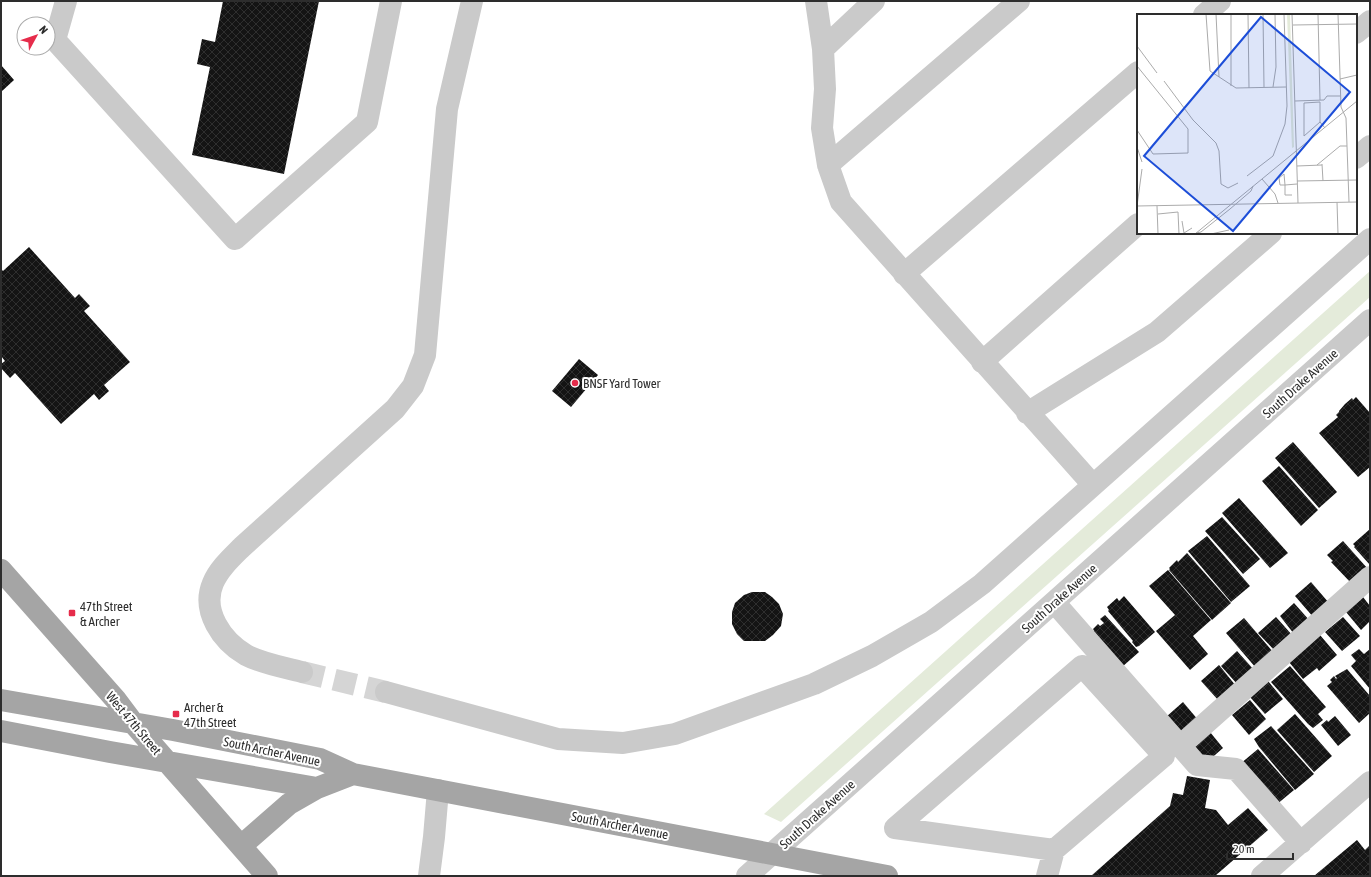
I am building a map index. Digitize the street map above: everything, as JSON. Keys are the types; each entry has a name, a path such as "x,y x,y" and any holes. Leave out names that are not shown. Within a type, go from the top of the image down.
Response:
{"main road":[{"name":"West 47th Street","path":"1,570 116,700 134,724 267,876"},
{"name":"South Archer Avenue","path":"1,700 173,730 320,759 353,774 887,876"},
{"name":"South Archer Avenue","path":"1,730 317,788 353,774"},
{"path":"241,846 289,804 317,788"}],"street":[{"path":"66,1 55,40 235,239 367,122 391,1"},
{"path":"302,672 268,663 246,654 226,639 215,624 209,603 212,584 221,568 242,547 395,409 413,386 425,355 447,109 472,1"},
{"path":"816,1 823,49 825,89 822,128 828,165 841,202 1092,485"},
{"path":"823,49 874,1"},
{"path":"828,165 1019,1"},
{"path":"1205,14 1220,1"},
{"path":"1357,32 1370,21"},
{"path":"904,274 1137,73"},
{"path":"1357,157 1370,146"},
{"path":"982,362 1137,225"},
{"path":"1027,412 1157,332 1270,234"},
{"path":"386,692 558,739 623,744 675,734 814,684 872,656 931,622 982,584 1370,239"},
{"name":"South Drake Avenue","path":"747,876 1370,320"},
{"path":"1180,746 1370,577"},
{"path":"1054,602 1197,765 1236,769 1301,843"},
{"path":"1047,876 1054,850 1164,756 1082,666 895,828 1054,850"},
{"path":"1262,876 1370,782"},
{"path":"429,876 438,790"}],"green space":[{"path":"1370,271 1370,297 781,822 764,814"}],"building":[{"path":"223,1 319,1 284,174 192,155 210,67 197,64 202,39 215,42"},
{"path":"1,65 14,80 1,92"},
{"path":"29,247 75,298 79,294 90,306 84,311 130,362 104,385 109,391 99,400 94,394 61,424 15,373 10,378 1,368 1,364 5,361 1,356 1,269 3,271"},
{"name":"BNSF Yard Tower","path":"579,359 598,375 571,407 552,391"},
{"path":"1356,397 1370,413 1370,467 1358,477 1319,433 1338,417 1336,415 1345,404 1352,398 1353,400"},
{"path":"1293,442 1337,492 1319,508 1275,458"},
{"path":"1279,466 1318,510 1301,526 1262,481"},
{"path":"1239,498 1288,553 1270,568 1222,513"},
{"path":"1222,517 1260,559 1243,574 1205,531"},
{"path":"1370,529 1370,565 1353,544"},
{"path":"1207,536 1250,586 1231,602 1188,551"},
{"path":"1343,541 1368,569 1351,583 1331,562 1333,561 1327,555"},
{"path":"1187,553 1231,603 1212,620 1169,570 1169,568 1177,560 1178,562"},
{"path":"1168,570 1211,620 1193,636 1208,654 1190,670 1156,631 1175,615 1149,586"},
{"path":"1311,582 1329,603 1314,618 1295,596"},
{"path":"752,592 765,592 779,604 783,614 781,626 765,641 744,641 737,634 732,624 732,612 735,603 744,595"},
{"path":"1124,596 1155,632 1136,647 1132,642 1133,641 1108,611 1109,610 1107,607 1117,598 1119,601"},
{"path":"1363,597 1370,606 1370,621 1361,630 1346,612"},
{"path":"1294,603 1310,621 1294,634 1280,616"},
{"path":"1105,615 1139,652 1122,667 1092,632 1098,624 1100,626 1104,623 1100,619"},
{"path":"1276,617 1293,636 1276,652 1258,633"},
{"path":"1343,617 1360,636 1342,651 1325,632"},
{"path":"1244,618 1274,653 1256,668 1226,633"},
{"path":"1320,635 1337,655 1319,671 1317,668 1303,679 1289,662"},
{"path":"1359,649 1364,654 1370,649 1370,689 1351,666 1356,661 1351,655"},
{"path":"1237,651 1255,671 1238,685 1221,666"},
{"path":"1219,665 1236,686 1219,701 1201,681"},
{"path":"1290,666 1326,707 1318,714 1323,720 1313,728 1271,682"},
{"path":"1347,669 1370,696 1370,713 1359,723 1327,686 1332,682 1330,680 1334,676 1336,679 1337,678 1335,676"},
{"path":"1268,681 1283,699 1265,714 1250,697"},
{"path":"1250,700 1266,719 1249,735 1232,715"},
{"path":"1183,702 1199,721 1182,736 1166,717"},
{"path":"1295,714 1332,756 1314,772 1277,730"},
{"path":"1335,716 1351,735 1338,746 1321,725 1327,720 1328,722"},
{"path":"1271,726 1314,774 1295,790 1254,739"},
{"path":"1210,732 1223,748 1207,762 1194,746"},
{"path":"1258,749 1294,790 1276,805 1240,764"},
{"path":"1187,776 1210,780 1205,808 1216,810 1228,825 1248,808 1268,830 1215,876 1091,876 1170,806 1173,793 1183,795"},
{"path":"1357,840 1365,850 1370,845 1370,876 1314,876"}],"tunnel":[{"path":"302,672 386,692"}],"place":[{"name":"BNSF Yard Tower","path":"575,383"},
{"name":"47th Street & Archer","path":"72,613"},
{"name":"Archer & 47th Street","path":"176,714"}]}
